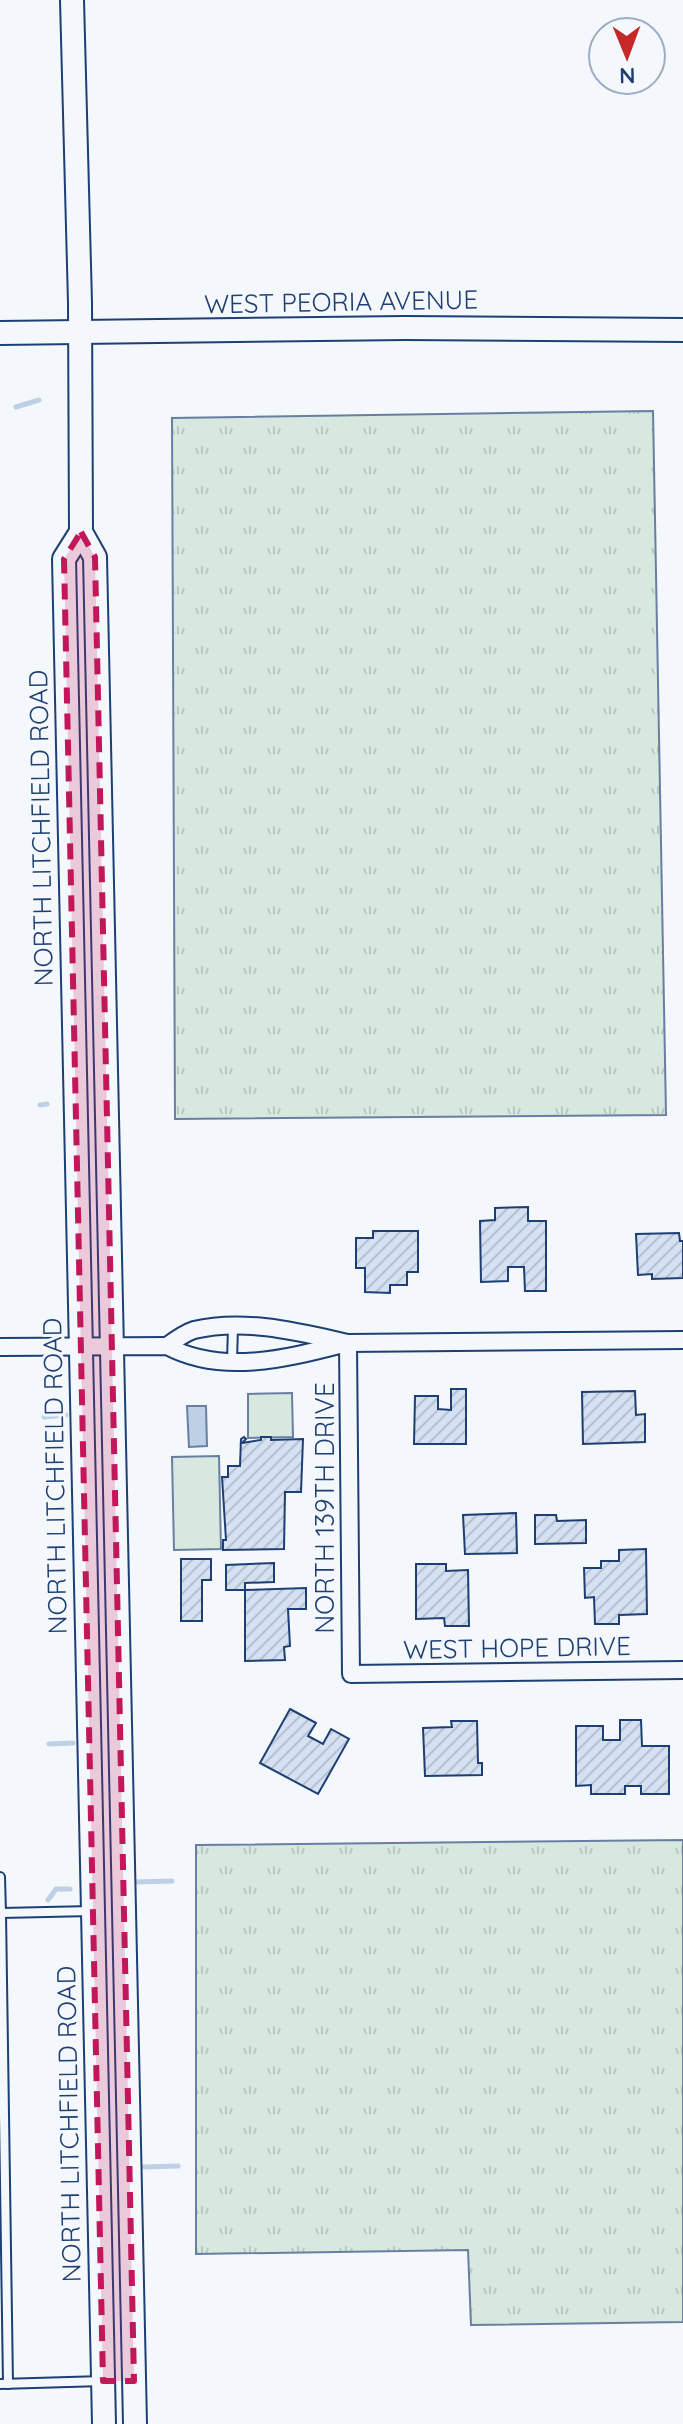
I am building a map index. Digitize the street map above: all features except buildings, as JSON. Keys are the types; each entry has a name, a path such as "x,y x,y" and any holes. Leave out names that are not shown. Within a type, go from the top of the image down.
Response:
{"main road":[{"name":"NORTH LITCHFIELD ROAD","path":"72,0 81,532 95,557 135,2424"},
{"name":"WEST PEORIA AVENUE","path":"0,333 405,328 683,330"},
{"name":"NORTH LITCHFIELD ROAD","path":"81,532 64,559 104,2424"},
{"path":"72,985 83,990 90,1000 93,1063 108,1081"},
{"path":"93,1911 102,1919 111,1939 116,2102 129,2130"},
{"path":"103,2381 134,2381"}],"street":[{"path":"167,1346 191,1331 233,1327 284,1330 348,1343 683,1340"},
{"path":"0,1347 167,1346 188,1357 213,1362 296,1356 348,1343"},
{"name":"NORTH 139TH DRIVE","path":"348,1343 351,1674"},
{"name":"WEST HOPE DRIVE","path":"351,1674 683,1670"}],"lane":[{"path":"232,1361 233,1327"},
{"path":"0,1877 4,2384 103,2381"},
{"path":"1,1913 93,1911"}],"highlighted area":[{"path":"81,532 95,557 134,2381 103,2381 64,559"}],"green space":[{"path":"653,411 666,1115 175,1119 172,418"},
{"path":"292,1393 293,1437 248,1438 248,1394"},
{"path":"219,1456 221,1549 174,1550 172,1457"},
{"path":"683,1840 683,2322 471,2325 468,2250 196,2254 196,1845"}],"water":[{"path":"187,1406 206,1406 207,1446 189,1447"}],"waterway":[{"path":"16,407 39,400"},
{"path":"40,1105 47,1104"},
{"path":"44,1417 66,1415"},
{"path":"49,1744 73,1743"},
{"path":"137,1882 172,1881"},
{"path":"48,1900 56,1889 70,1889"},
{"path":"144,2167 178,2166"}]}
